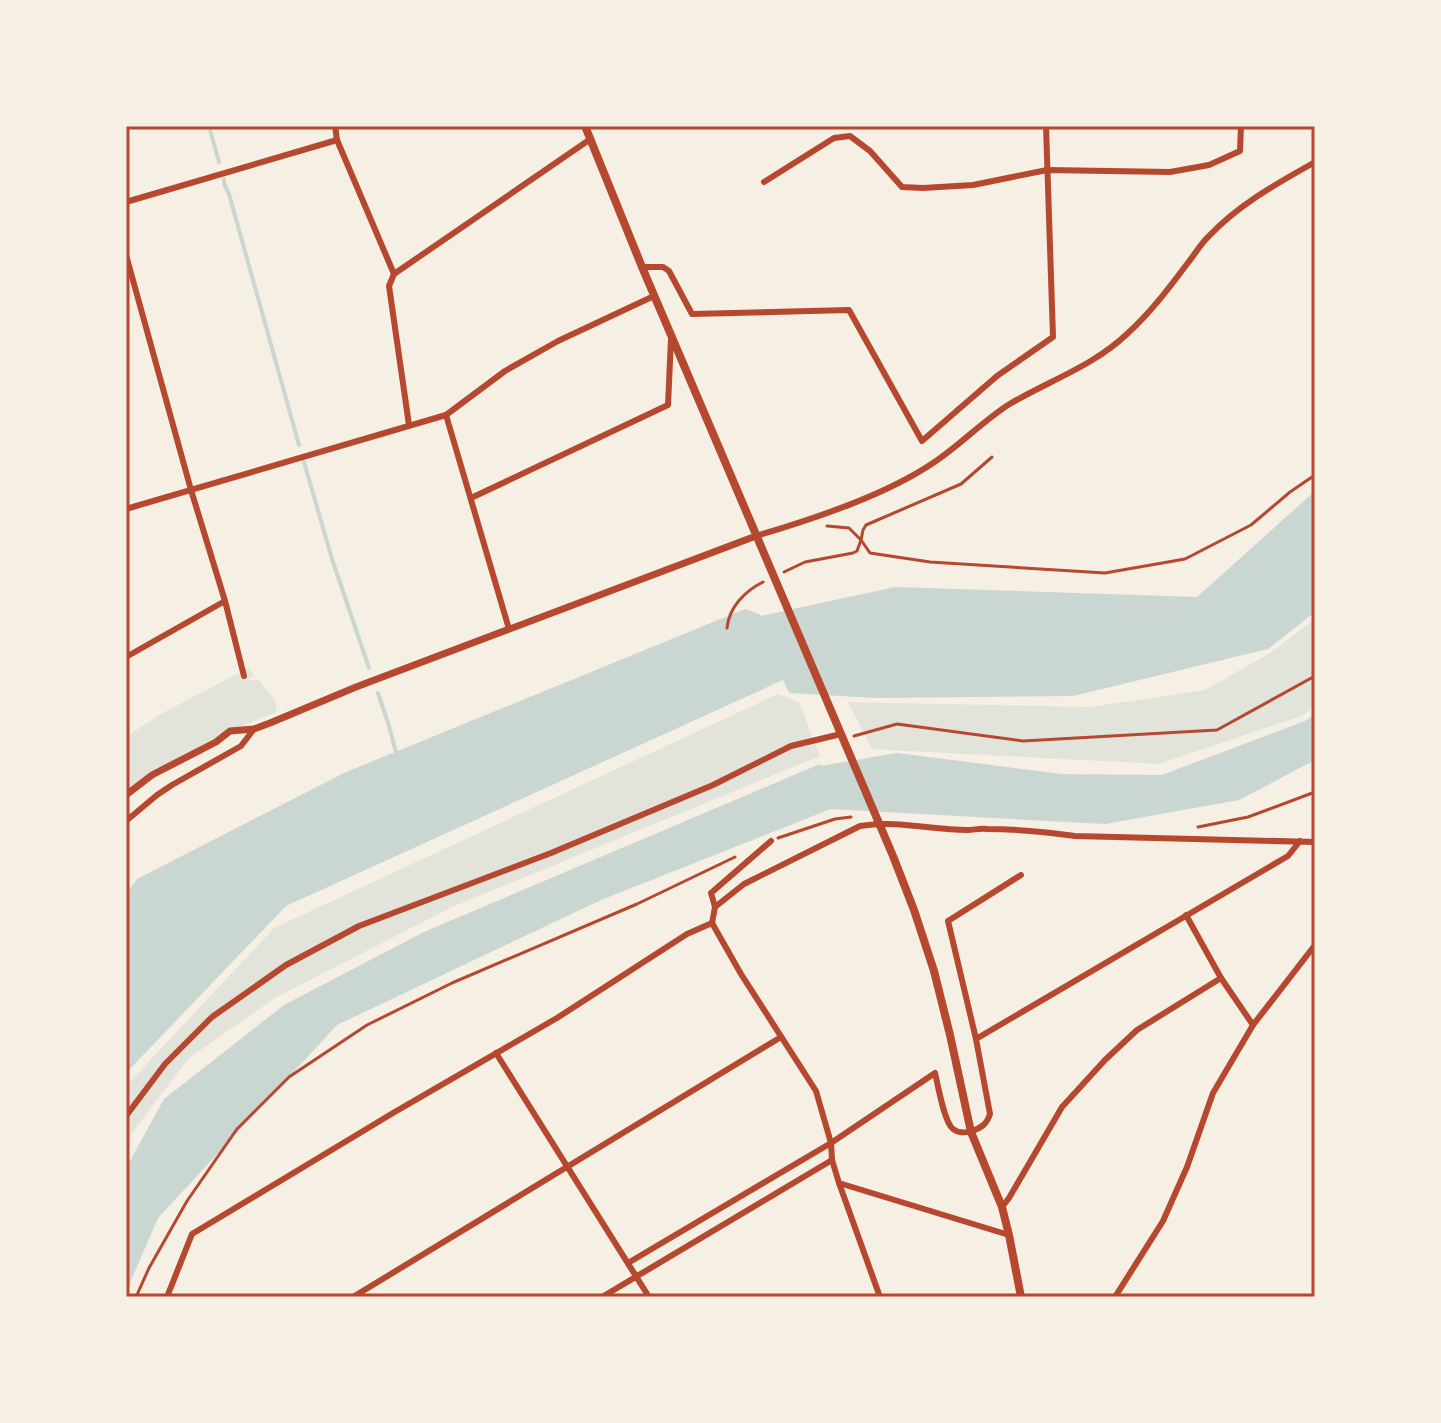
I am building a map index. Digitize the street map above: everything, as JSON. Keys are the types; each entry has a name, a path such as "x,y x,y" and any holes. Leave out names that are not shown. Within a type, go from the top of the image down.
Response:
{"main road":[{"path":"585,126 914,910 934,971 971,1132 1002,1207 1021,1297"}],"street":[{"path":"335,126 337,140 394,274"},
{"path":"642,267 663,267 669,271 692,314 849,310 922,441 997,376 1053,337 1046,126"},
{"path":"764,182 834,138 850,136 870,151 902,187 973,185 1047,170 1170,172 1209,165 1240,151 1241,126"},
{"path":"126,202 337,140"},
{"path":"409,425 389,286 394,274 589,140"},
{"path":"126,795 152,775 216,742 230,731 254,729 509,629 813,518 910,476 936,461 1011,404 1086,364 1126,336 1153,309 1209,235 1248,203 1315,162"},
{"path":"126,255 244,676"},
{"path":"126,509 446,415 505,371 558,341 654,296"},
{"path":"471,498 668,405 671,337"},
{"path":"446,415 509,629"},
{"path":"126,657 225,601"},
{"path":"126,821 172,785 241,746 254,729"},
{"path":"126,1116 165,1064 212,1017 286,965 359,926 551,853 713,785 791,746 841,734"},
{"path":"715,907 744,884 877,819 968,830 985,828 1075,836 1315,842"},
{"path":"771,841 711,893 715,907 712,923 816,1091 839,1183 880,1297"},
{"path":"976,1039 1288,856 1300,841"},
{"path":"628,1263 831,1143 935,1073 952,1129 971,1132 984,1125 990,1114 948,921 1021,875"},
{"path":"1186,915 1221,978 1253,1025"},
{"path":"167,1297 192,1234 557,1018 687,934 712,923"},
{"path":"1115,1297 1163,1221 1187,1167 1213,1093 1253,1025 1315,945"},
{"path":"1002,1207 1062,1107 1105,1060 1137,1030 1221,978"},
{"path":"353,1297 781,1037"},
{"path":"496,1053 649,1297"},
{"path":"602,1297 832,1160"},
{"path":"839,1183 1009,1235"}],"path":[{"path":"784,572 805,562 857,551 866,525 961,484 992,457"},
{"path":"826,526 849,528 870,553 930,562 1105,573 1185,559 1251,525 1315,475"},
{"path":"727,628 728,616 749,589 773,577"},
{"path":"841,734 897,724 1023,741 1217,730 1315,676"},
{"path":"1198,828 1248,817 1315,792"},
{"path":"771,841 835,819 877,819"},
{"path":"136,1297 187,1201 237,1129 289,1077 367,1025 452,983 637,904 734,858"}],"shaded area":[{"path":"1315,491 1315,612 1268,649 1073,696 875,698 789,693 783,680 286,906 126,1073 126,894 137,879 344,773 745,609 761,616 895,587 1197,597"},
{"path":"1315,619 1315,706 1304,715 1159,764 872,749 848,702 1090,707 1205,690 1270,653"},
{"path":"248,668 254,675 247,680 259,680 275,700 277,712 200,747 126,790 126,737 159,715"},
{"path":"778,694 799,702 820,756 452,907 275,998 189,1058 126,1141 126,1086 274,928"},
{"path":"1315,714 1315,760 1239,800 1105,824 831,809 601,900 337,1025 158,1218 126,1292 126,1168 164,1099 284,1005 424,932 820,764 897,753 1062,774 1162,775 1305,721"}],"waterway":[{"path":"209,126 219,162"},
{"path":"224,179 299,445"},
{"path":"304,462 332,559 369,668"},
{"path":"378,693 397,756"}]}
